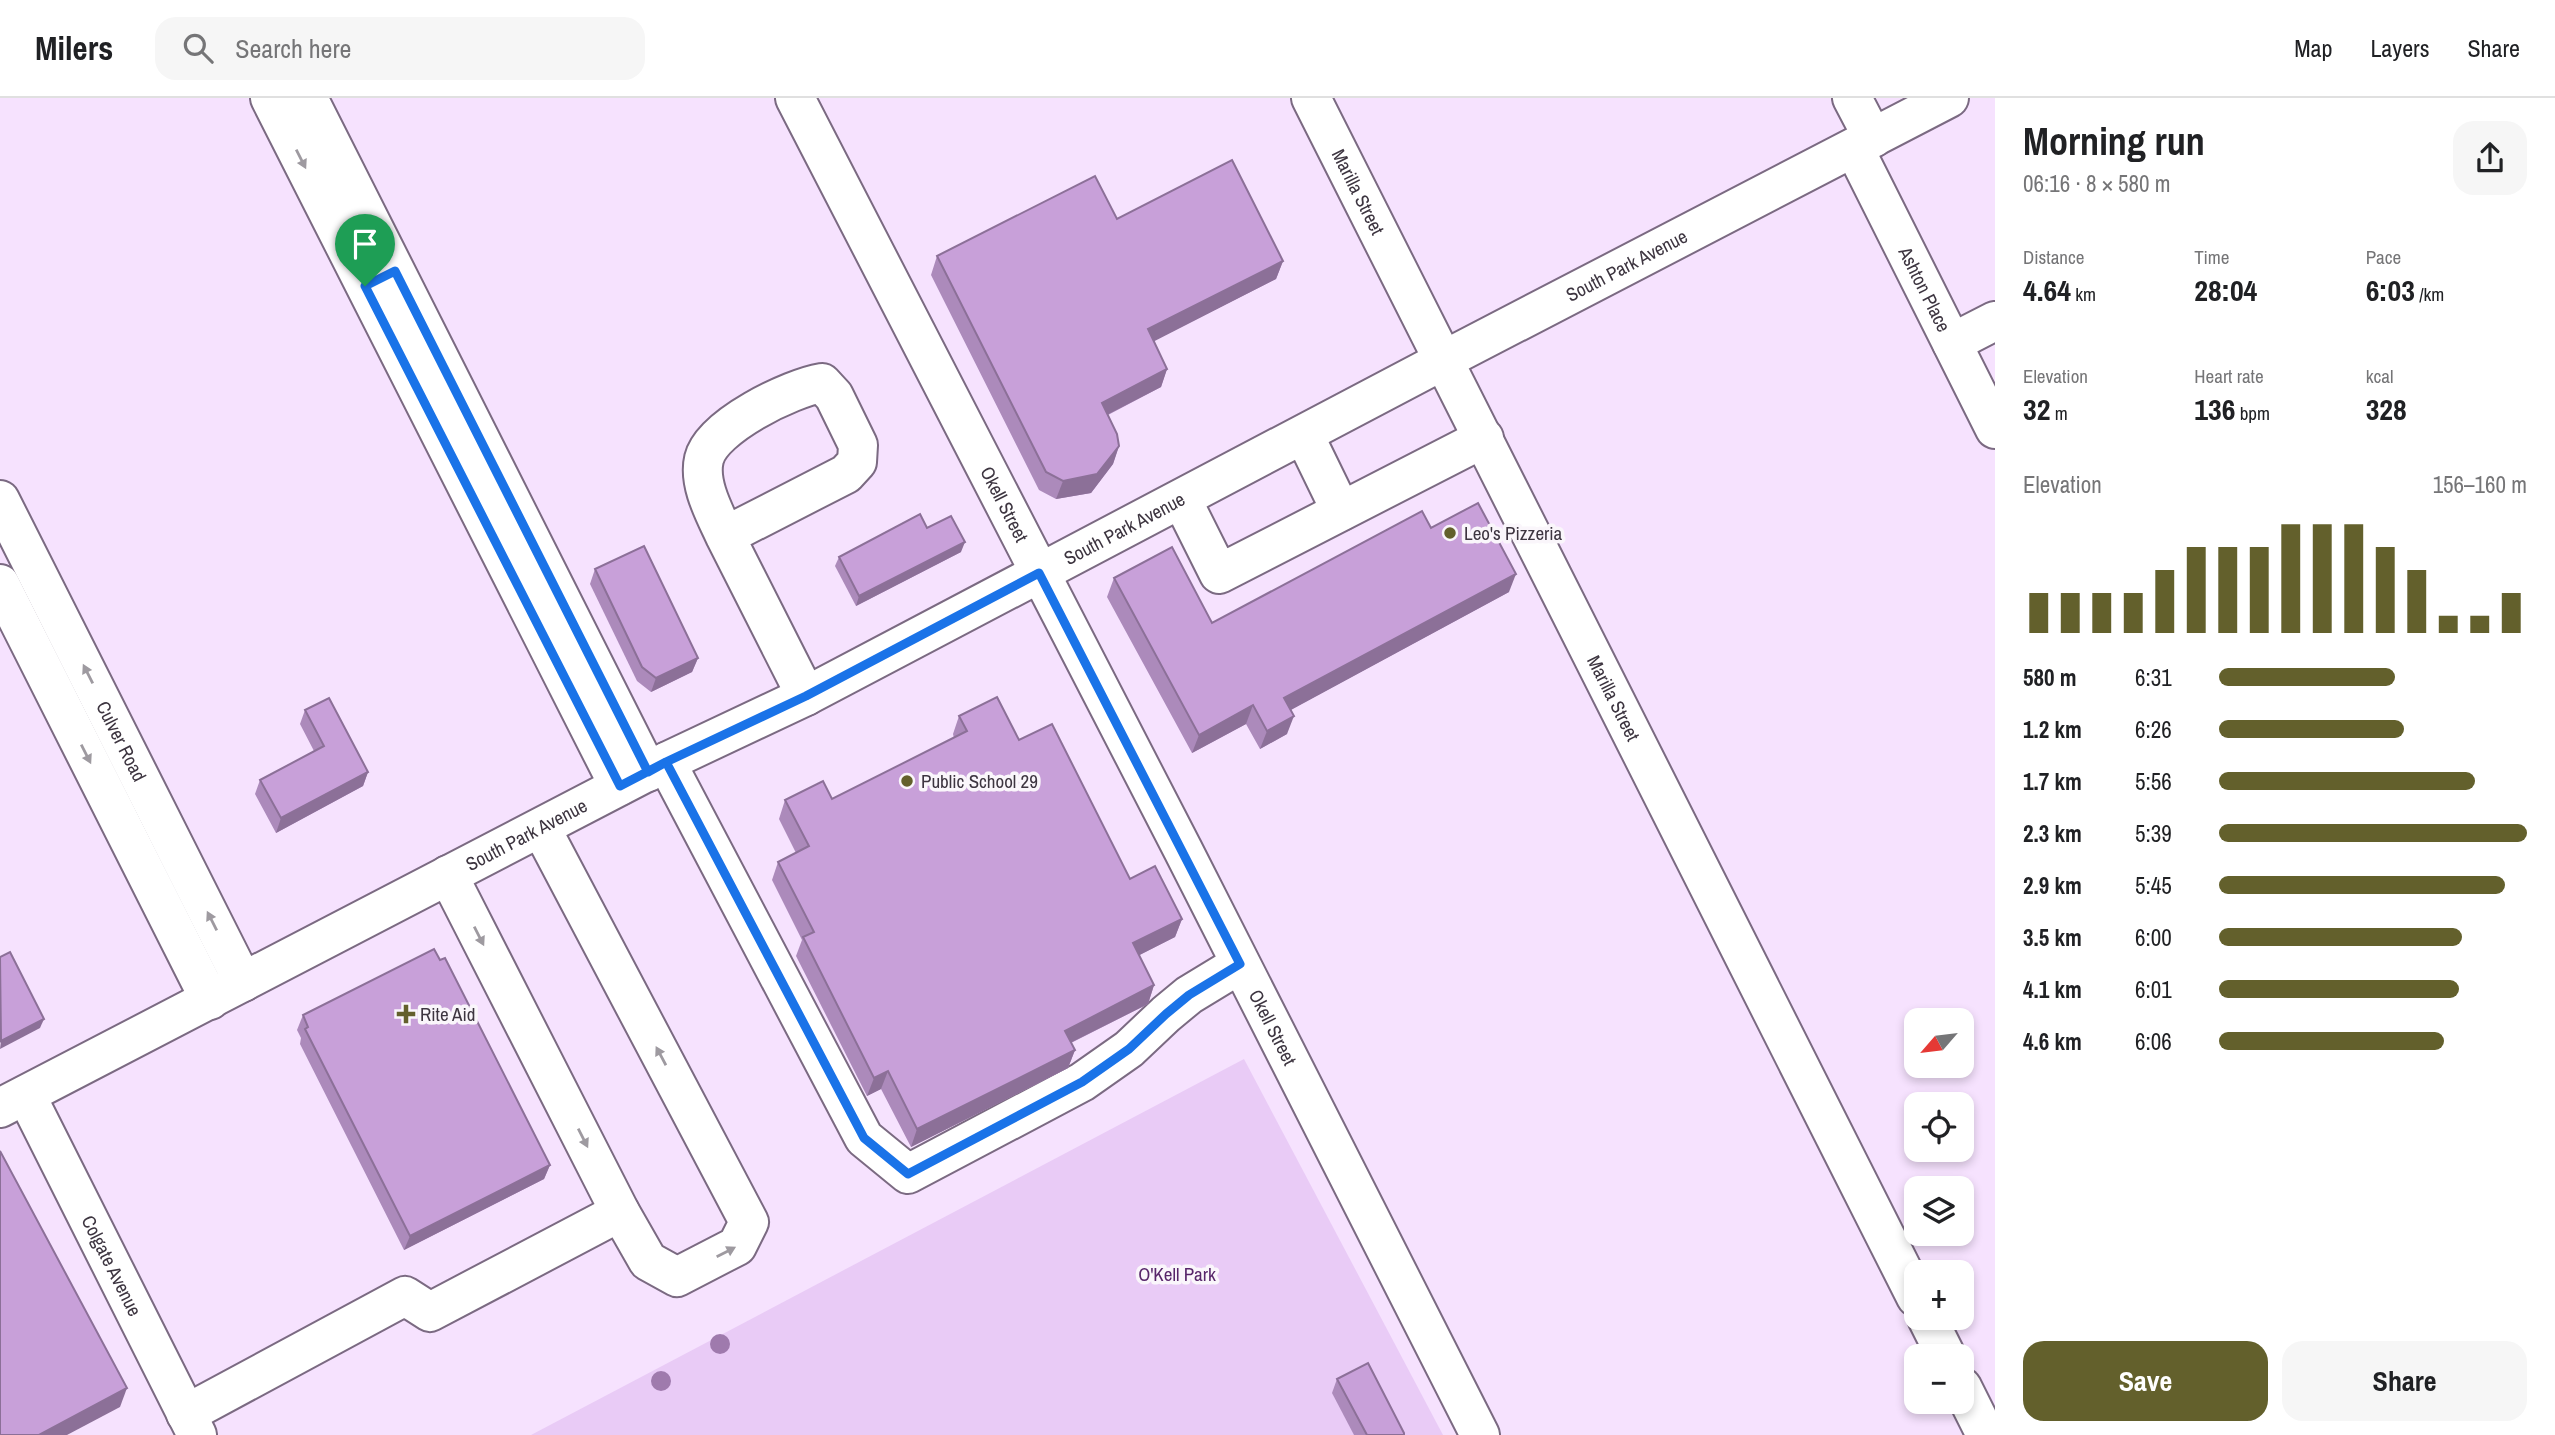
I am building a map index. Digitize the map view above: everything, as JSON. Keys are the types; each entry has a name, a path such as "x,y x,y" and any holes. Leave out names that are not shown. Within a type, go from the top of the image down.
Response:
{"street":[{"path":"270,98 380,278 645,774 864,1138 908,1174 1082,1082 1129,1049 1189,995 1240,964"},
{"path":"308,98 380,278"},
{"name":"Okell Street","path":"795,98 1480,1435"},
{"name":"Marilla Street","path":"1311,98 1904,1273"},
{"name":"Ashton Place","path":"1852,98 1863,143 1952,343 1995,429"},
{"name":"South Park Avenue","path":"13,1102 645,774 806,696 1444,360 1950,98"},
{"path":"1952,343 1995,321"},
{"path":"1304,435 1341,511"},
{"path":"1182,499 1219,574 1484,438"},
{"name":"Culver Road","path":"0,500 243,982"},
{"path":"725,536 806,696"},
{"name":"Culver Road","path":"0,584 210,1000"},
{"path":"449,875 620,1212 648,1261 677,1278 737,1246 749,1222 541,828"},
{"name":"Colgate Avenue","path":"13,1102 192,1424"},
{"path":"192,1424 405,1296 430,1312 620,1212"},
{"path":"1974,1411 1986,1435"}],"green space":[{"name":"O'Kell Park","path":"1244,1059 1443,1435 531,1435"}],"building":[{"path":"1232,160 1283,261 1148,329 1167,369 1102,403 1117,434 1119,446 1097,474 1063,481 1046,472 937,256 1095,176 1117,219"},
{"path":"1478,503 1516,574 1284,698 1294,716 1267,731 1253,705 1199,735 1114,578 1172,547 1212,623 1422,511 1431,528"},
{"path":"920,514 927,528 951,516 965,542 859,596 839,557"},
{"path":"644,546 698,658 656,678 642,667 595,569"},
{"path":"997,697 1019,740 1052,724 1130,879 1155,866 1182,919 1133,943 1154,985 1065,1031 1075,1050 917,1129 888,1071 874,1078 803,937 814,932 778,862 809,846 785,800 823,781 832,799 967,731 959,716"},
{"path":"329,698 368,772 281,818 260,780 324,746 305,710"},
{"path":"434,949 440,960 445,958 550,1165 410,1236 305,1029 308,1027 303,1015"},
{"path":"10,952 44,1019 1,1041 0,957"},
{"path":"0,1151 127,1388 39,1435 0,1435"},
{"path":"1368,1363 1404,1435 1367,1435 1337,1379"}],"place":[{"name":"Leo's Pizzeria","path":"1450,533"},
{"name":"Public School 29","path":"907,781"},
{"name":"Rite Aid","path":"406,1014"}],"route":[{"path":"365,286 395,271 648,772 666,762 806,696 1039,573 1240,964 1189,995 1129,1049 1082,1082 908,1174 864,1138 666,762 648,772 620,786 365,286"}]}
